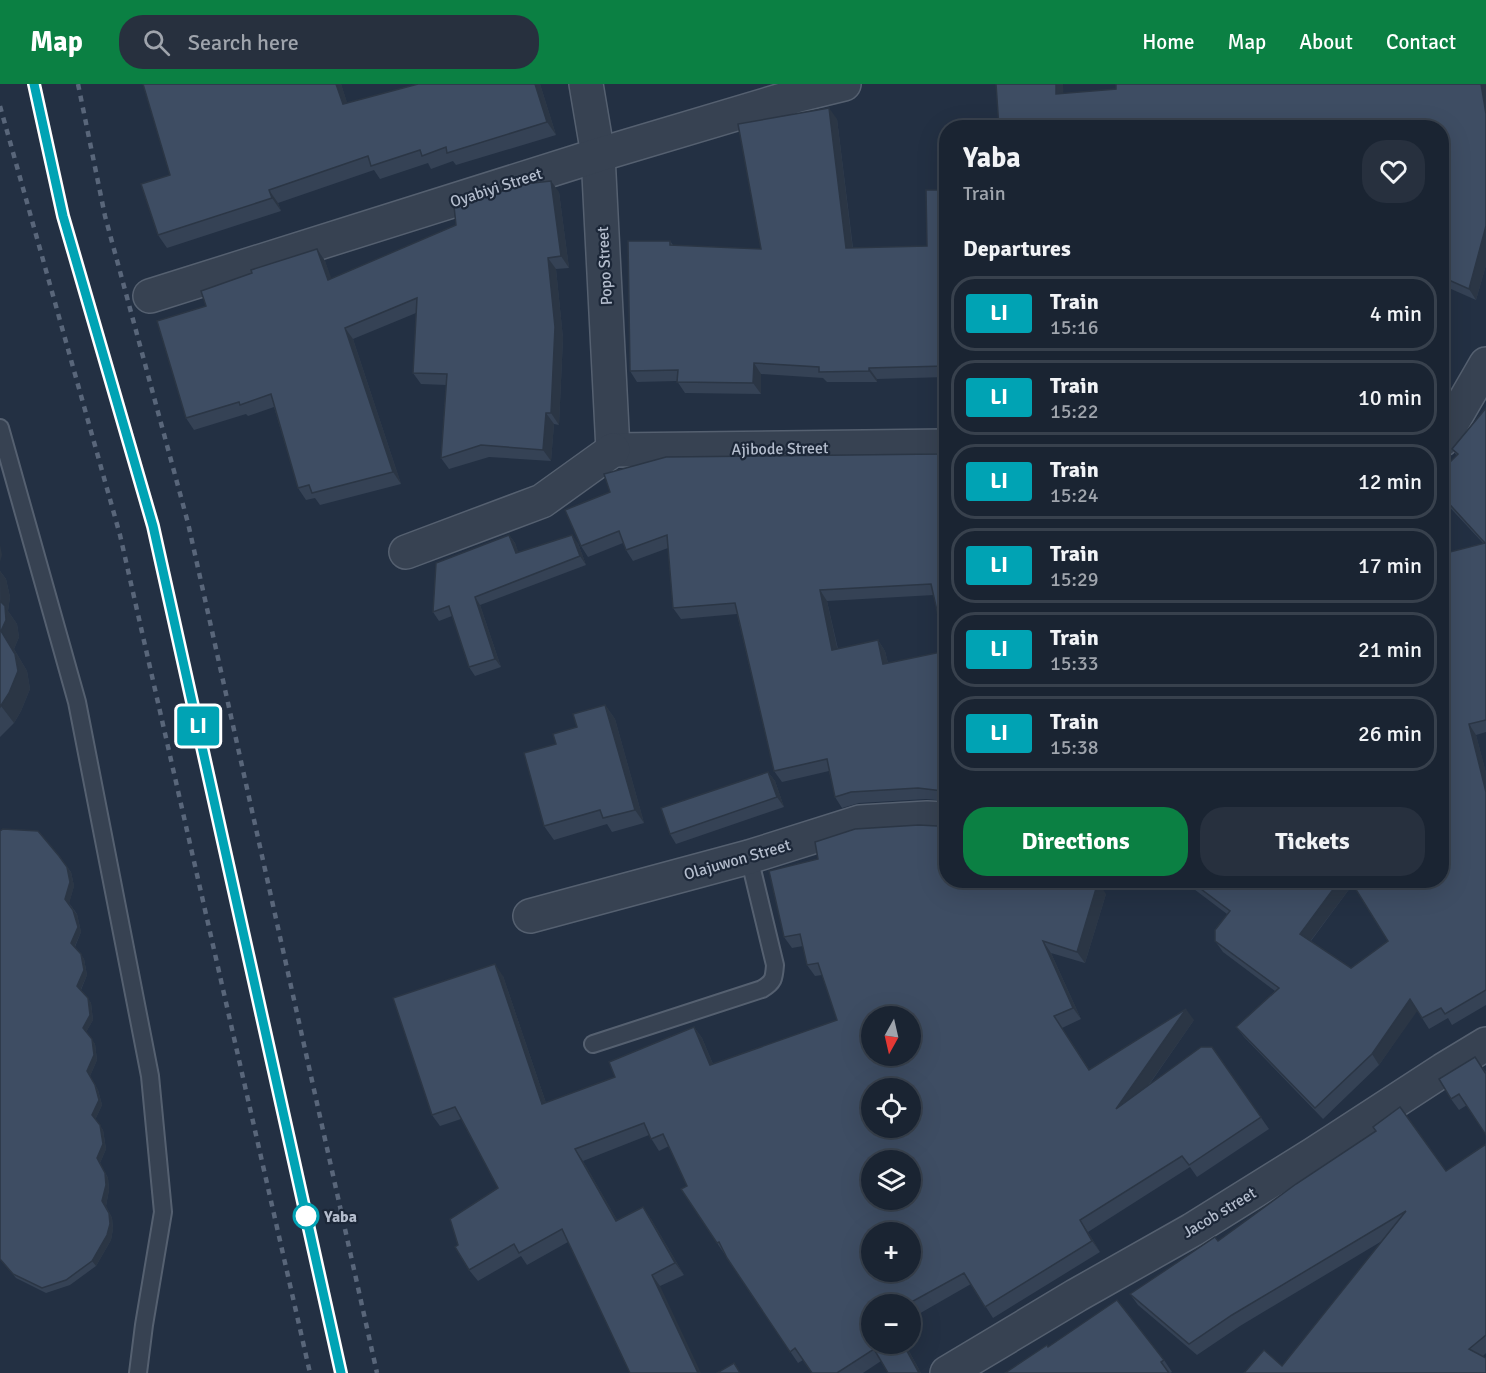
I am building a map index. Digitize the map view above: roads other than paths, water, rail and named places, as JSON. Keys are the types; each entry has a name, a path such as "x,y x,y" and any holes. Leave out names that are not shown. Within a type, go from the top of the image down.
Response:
{"street":[{"name":"Popo Street","path":"586,84 598,155 613,450"},
{"name":"Oyabiyi Street","path":"150,296 598,155 799,95 844,84"},
{"path":"1449,428 1486,364"},
{"name":"Ajibode Street","path":"613,450 939,446"},
{"path":"406,552 542,501 613,450"},
{"name":"Olajuwon Street","path":"530,916 748,857 860,822 939,819"},
{"name":"Jacob street","path":"947,1373 1077,1294 1192,1230 1486,1044"}],"lane":[{"path":"0,428 77,702 150,1076 163,1212 138,1373"},
{"path":"593,1044 762,989 771,984 775,965 748,857"}],"railway":[{"path":"33,84 63,216 153,526 341,1373"},
{"path":"78,84 105,216 188,523 377,1373"},
{"path":"0,106 120,535 310,1373"}],"train":[{"name":"LI","path":"34,84 63,216 153,526 341,1373"}],"place":[{"name":"Yaba","path":"306,1216"}]}
